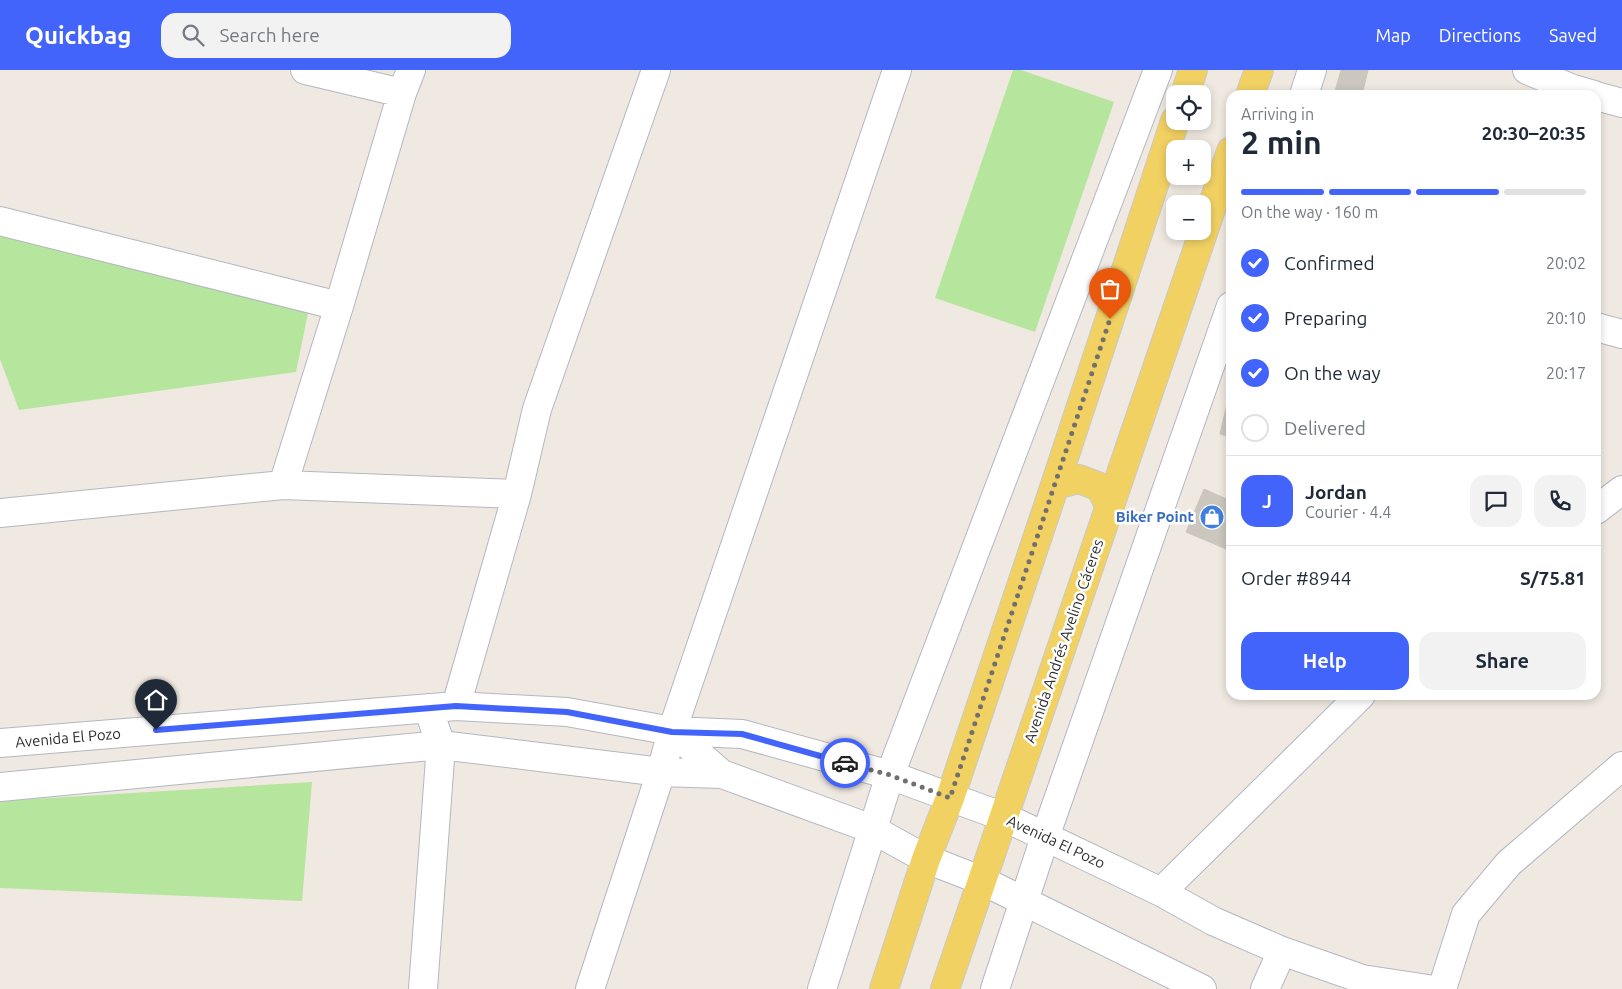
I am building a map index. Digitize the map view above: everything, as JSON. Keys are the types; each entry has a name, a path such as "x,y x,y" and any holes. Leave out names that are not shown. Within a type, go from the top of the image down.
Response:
{"main road":[{"path":"1188,85 1193,70"},
{"path":"1252,90 1259,70"},
{"path":"884,989 926,859 950,798 1055,485 1172,130"},
{"name":"Avenida Andrés Avelino Cáceres","path":"945,989 1226,165"},
{"path":"1055,485 1079,479 1100,487 1110,507"}],"street":[{"path":"283,485 406,82 305,70"},
{"path":"456,706 517,494 538,409 656,70"},
{"path":"590,989 661,772 672,732 897,70"},
{"path":"822,989 890,775 1157,70"},
{"path":"1306,90 1312,70"},
{"path":"1527,70 1585,87"},
{"path":"1601,94 1622,103"},
{"path":"0,221 338,306"},
{"path":"995,989 1045,837 1226,320"},
{"path":"1601,328 1622,334"},
{"path":"0,513 283,485 517,494"},
{"path":"1601,506 1622,490"},
{"path":"1161,892 1354,700"},
{"name":"Avenida El Pozo","path":"0,743 456,706 567,712 672,732 742,734 890,775 1004,818 1161,892 1213,921 1282,951 1362,979 1428,989"},
{"path":"423,989 441,745 428,708"},
{"name":"Avenida El Pozo","path":"672,732 722,774 872,829 926,859 983,881 1202,989"},
{"path":"0,787 441,745 661,772 722,774"},
{"path":"1442,989 1466,914 1509,863 1620,770"},
{"path":"1265,989 1282,951"}],"green space":[{"path":"1013,70 1021,70 1114,102 1035,332 935,298"},
{"path":"0,229 308,313 296,372 19,410 0,359"},
{"path":"312,782 302,901 0,888 0,801"}],"building":[{"path":"1341,70 1368,70 1363,90 1335,90"},
{"path":"1226,408 1226,436 1220,434"},
{"name":"Biker Point","path":"1204,489 1226,499 1226,549 1186,532"}],"way so far":[{"path":"845,763 890,775 950,798 1110,319"}],"place":[{"name":"Biker Point","path":"1212,517"}],"route":[{"path":"156,730 456,706 567,712 672,732 742,734 845,763"}]}
